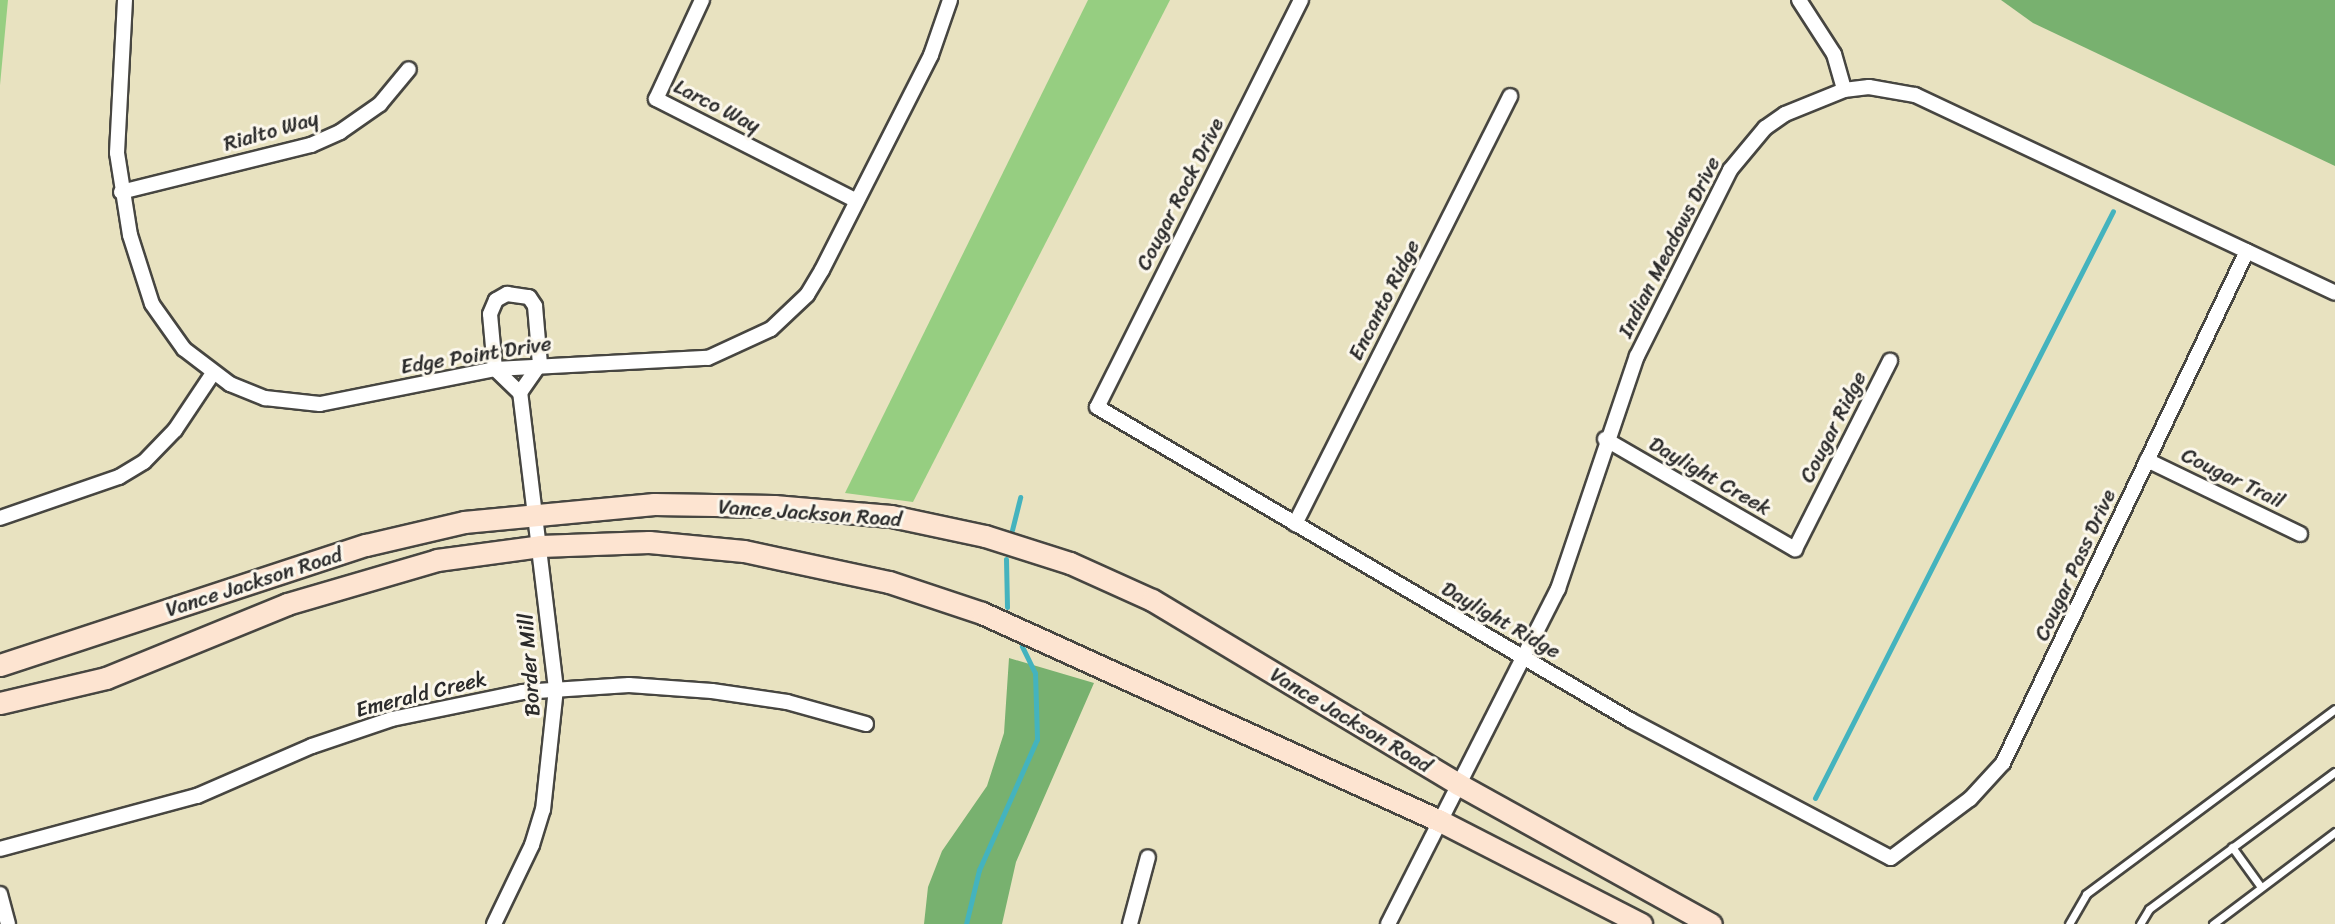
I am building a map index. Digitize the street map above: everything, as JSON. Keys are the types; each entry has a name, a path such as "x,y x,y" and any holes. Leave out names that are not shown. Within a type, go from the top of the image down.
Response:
{"main road":[{"name":"Vance Jackson Road","path":"0,665 366,545 464,522 538,512 654,504 774,506 891,516 985,536 1070,563 1152,600 1458,785 1711,924"},
{"name":"Vance Jackson Road","path":"0,703 106,678 287,604 360,580 437,560 540,546 649,542 744,551 889,582 982,613 1440,821 1641,924"}],"street":[{"name":"Edge Point Drive","path":"125,0 118,111 121,192 141,277 152,304 178,342 213,373 265,397 320,404 495,369 541,364 708,358 757,338 807,295 931,55 950,0"},
{"name":"Larco Way","path":"702,0 656,99 857,201"},
{"name":"Cougar Rock Drive","path":"1097,407 1301,0"},
{"path":"1799,0 1834,54 1844,90"},
{"name":"Rialto Way","path":"121,192 312,145 340,132 380,104 409,69"},
{"name":"Indian Meadows Drive","path":"1388,924 1523,658 1571,554 1605,439 1637,356 1730,170 1765,128 1785,114 1844,90 1891,89 1935,101 2335,293"},
{"name":"Encanto Ridge","path":"1295,524 1510,96"},
{"name":"Cougar Pass Drive","path":"1891,858 1970,799 2003,763 2247,251"},
{"path":"508,294 529,297 535,306 541,364 520,393 495,369 490,314 496,300 508,294"},
{"name":"Cougar Ridge","path":"1795,549 1891,361"},
{"path":"0,518 119,477 144,462 175,430 213,373"},
{"name":"Border Mill","path":"494,924 532,845 543,810 551,773 556,689 538,512 520,393"},
{"name":"Daylight Ridge","path":"1097,407 1641,726 1891,858"},
{"name":"Daylight Creek","path":"1605,439 1795,549"},
{"name":"Cougar Trail","path":"2147,460 2300,534"},
{"name":"Emerald Creek","path":"0,849 197,796 312,746 392,719 476,700 556,689 629,685 712,691 787,702 866,724"},
{"path":"1130,924 1148,858"},
{"path":"0,894 8,924"}],"lane":[{"path":"2069,924 2085,894 2335,709"},
{"path":"2140,924 2149,908 2335,772"},
{"path":"2213,924 2335,832"},
{"path":"2232,847 2261,887"}],"green space":[{"path":"0,0 8,0 0,85"},
{"path":"1088,0 1170,0 913,502 845,493"},
{"path":"2001,0 2335,0 2335,166 2033,23"},
{"path":"1009,658 1094,683 1016,862 1002,924 924,924 928,887 942,851 987,786 1004,733"}],"waterway":[{"path":"1815,798 2113,211"},
{"path":"1012,530 1020,497"},
{"path":"1006,559 1007,607"},
{"path":"966,924 979,870 1037,739 1035,673 1022,646"}]}
